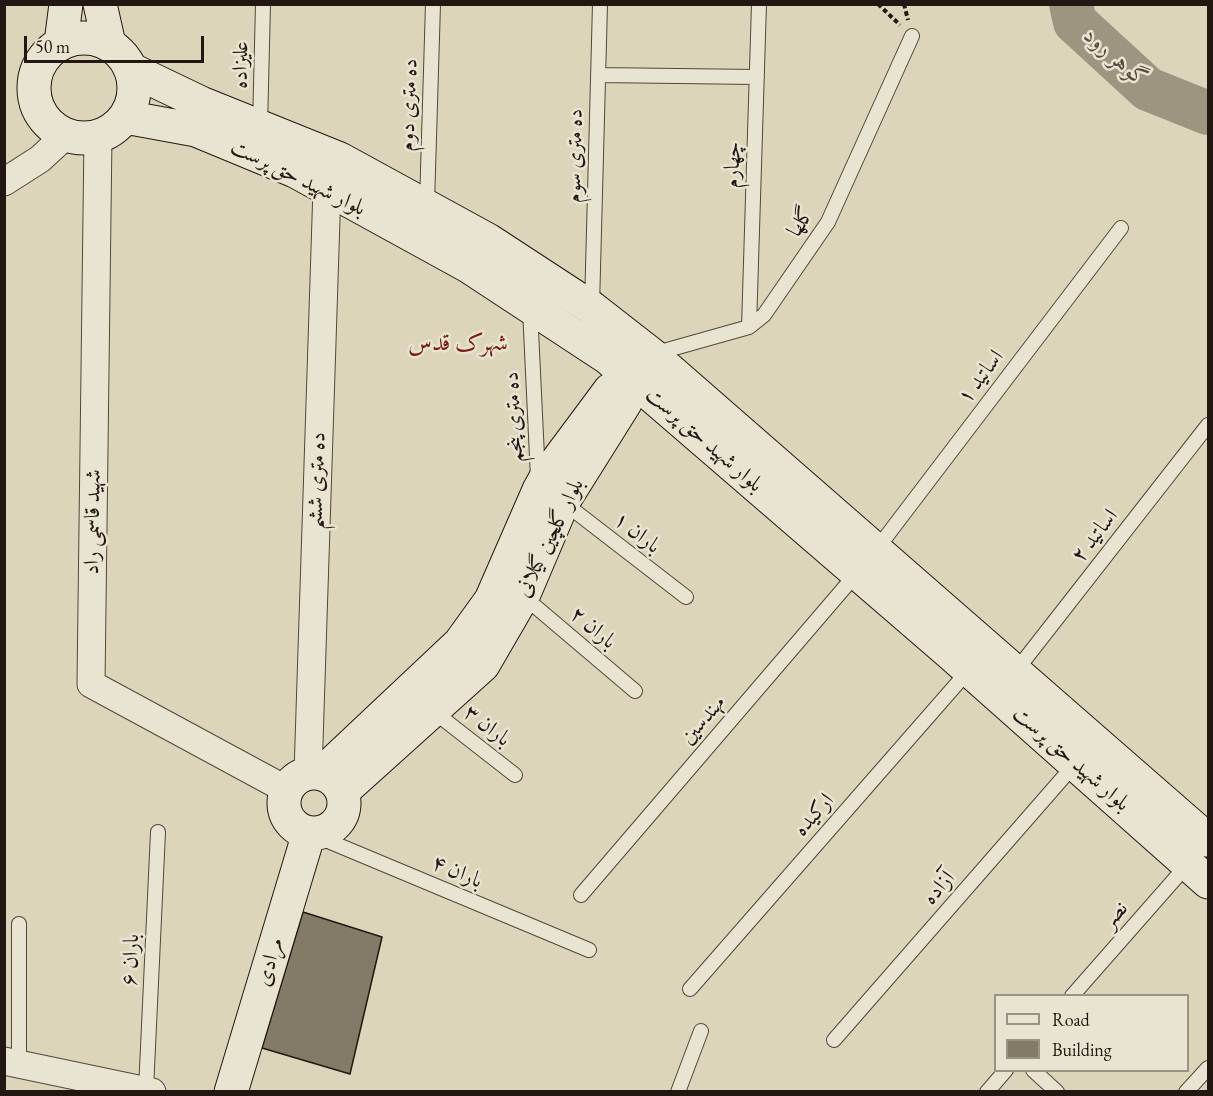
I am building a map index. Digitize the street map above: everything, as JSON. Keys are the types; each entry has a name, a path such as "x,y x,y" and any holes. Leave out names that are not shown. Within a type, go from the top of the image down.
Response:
{"street":[{"path":"61,43 66,4"},
{"path":"100,4 109,44"},
{"path":"77,38 94,38 109,44 122,55 130,69 134,85 132,102 125,117 114,129 98,136 82,138 66,135 52,127 41,114 35,99 34,83 38,67 48,53 61,43 77,38"},
{"name":"بلوار شهید حق پرست","path":"130,69 201,103 340,159 488,240 592,308 642,366 1005,683 1202,862"},
{"name":"بلوار شهید حق پرست","path":"125,117 196,130 295,171 468,266 608,358 642,366"},
{"path":"4,182 40,159 66,135"},
{"name":"شهید قاسمی راد","path":"98,136 91,684 315,782"},
{"name":"ده متری ششم","path":"315,782 327,188"},
{"path":"411,235 427,207"},
{"name":"بلوار گلچین گیلانی","path":"315,782 433,711 483,665 512,588 551,496 549,472 611,388 642,366"},
{"name":"بلوار شهید حق پرست","path":"867,561 969,670 1005,683 1076,764 1202,862"},
{"name":"بلوار گلچین گیلانی","path":"315,782 460,643 491,600 512,588"},
{"path":"315,782 344,810 334,826 322,832 309,833 292,824 284,808 315,782"},
{"name":"مرادی","path":"231,1092 309,833"},
{"path":"12,1063 149,1091"}],"lane":[{"name":"علیزاده","path":"260,127 263,4"},
{"name":"ده متری دوم","path":"427,207 433,4"},
{"name":"ده متری سوم","path":"592,308 600,4"},
{"name":"چهارم","path":"749,327 759,4"},
{"name":"گلها","path":"642,366 749,327 764,315 828,222 912,36"},
{"path":"598,75 757,77"},
{"name":"اساتید ۱","path":"867,561 1120,228"},
{"name":"ده متری پنجم","path":"530,306 551,496"},
{"name":"اساتید ۲","path":"1005,683 1209,425"},
{"name":"باران ۱","path":"551,496 686,597"},
{"name":"مهندسین","path":"580,895 867,561"},
{"name":"باران ۲","path":"512,588 635,691"},
{"name":"ارکیده","path":"690,989 969,670"},
{"name":"باران ۳","path":"433,711 515,775"},
{"name":"آزاده","path":"834,1040 1076,764"},
{"name":"باران ۶","path":"149,1091 158,832"},
{"name":"باران ۴","path":"309,833 589,950"},
{"name":"نصر","path":"1074,994 1202,862"},
{"path":"12,1063 19,924"},
{"path":"678,1092 701,1031"},
{"path":"1186,1092 1209,1068"},
{"path":"987,1092 1005,1072"},
{"path":"1034,1072 1057,1092"}],"path":[{"path":"878,4 912,36"}],"building":[{"path":"303,912 382,937 350,1074 262,1048"}],"waterway":[{"name":"گوهر رود","path":"1071,4 1075,22 1148,89 1208,113"}],"district":[{"name":"شهرک قدس","path":"458,343"}]}
